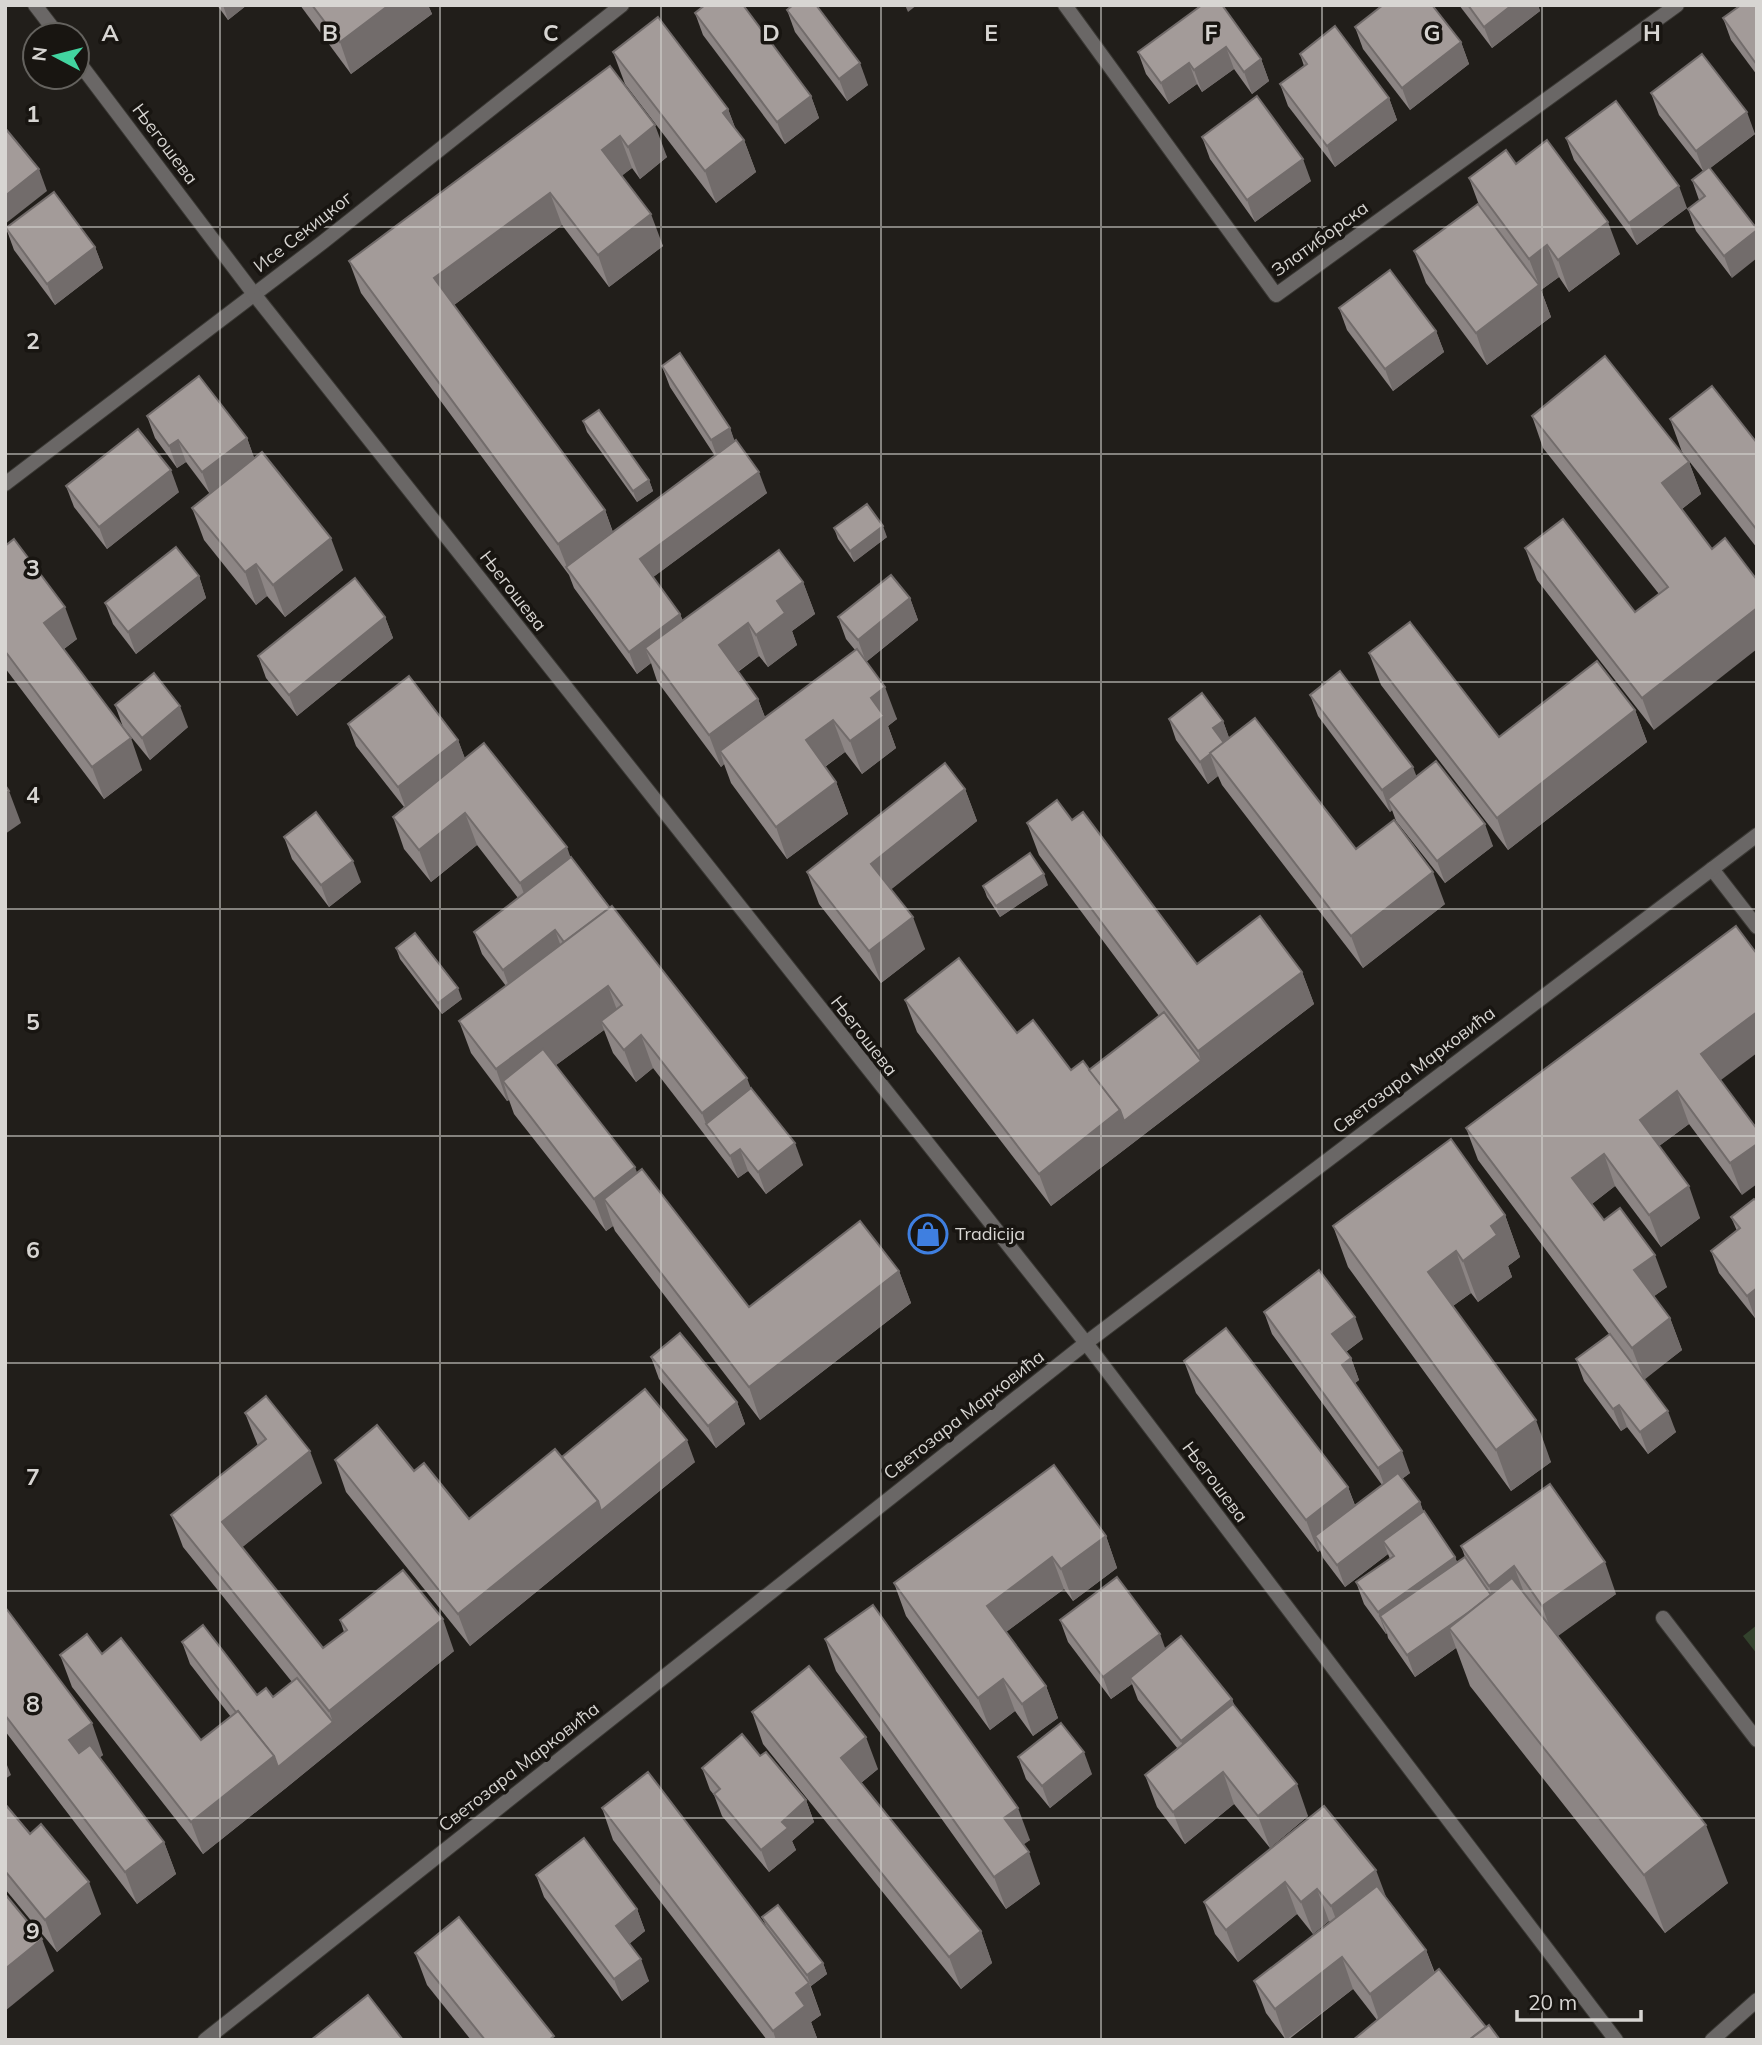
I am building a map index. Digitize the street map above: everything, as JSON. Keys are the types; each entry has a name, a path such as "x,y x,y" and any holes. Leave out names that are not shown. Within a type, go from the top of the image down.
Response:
{"street":[{"path":"36,5 48,21"},
{"name":"Исе Секицког","path":"5,485 254,294 622,5"},
{"name":"Златиборска","path":"1065,5 1276,295 1677,5"},
{"name":"Његошева","path":"91,79 254,294 1086,1343 1616,2040"},
{"name":"Светозара Марковића","path":"205,2040 1086,1343 1757,835"},
{"path":"1713,869 1757,928"},
{"path":"1663,1618 1757,1740"},
{"path":"1712,2040 1757,2000"}],"green space":[{"path":"1757,1625 1757,1654 1743,1636"}],"building":[{"path":"312,5 389,5 340,42"},
{"path":"705,5 743,5 811,96 777,122 695,13"},
{"path":"793,5 816,5 860,63 839,79 787,10"},
{"path":"1202,5 1222,5 1261,59 1244,72 1226,47 1194,70 1189,63 1161,83 1138,52"},
{"path":"1383,5 1432,5 1461,42 1402,88 1355,27"},
{"path":"1468,5 1512,5 1484,27"},
{"path":"1741,5 1757,5 1757,65 1723,18"},
{"path":"658,17 728,109 723,113 744,140 705,171 613,52"},
{"path":"1335,26 1389,98 1327,146 1280,84 1307,64 1300,54"},
{"path":"1702,54 1747,112 1696,151 1651,93"},
{"path":"610,66 655,125 628,147 620,136 602,150 651,214 598,255 550,193 434,278 605,510 558,544 349,261"},
{"path":"1257,96 1303,159 1247,200 1202,137"},
{"path":"1616,101 1679,186 1629,223 1566,138"},
{"path":"5,128 39,169 5,196"},
{"path":"1547,140 1608,222 1558,260 1547,245 1529,259 1469,178 1506,150 1516,164"},
{"path":"1709,167 1757,229 1724,256 1688,209 1705,196 1692,180"},
{"path":"54,192 95,247 47,284 6,228"},
{"path":"1478,204 1539,285 1476,333 1414,251"},
{"path":"1390,270 1436,331 1385,369 1339,308"},
{"path":"680,353 730,428 711,440 662,366"},
{"path":"1605,356 1689,462 1662,483 1712,549 1725,538 1757,580 1757,608 1642,698 1525,548 1563,519 1635,612 1668,587 1532,416"},
{"path":"199,376 247,438 202,472 178,440 169,446 147,416"},
{"path":"1712,386 1757,443 1757,530 1670,419"},
{"path":"599,410 649,480 633,491 583,421"},
{"path":"138,429 171,470 99,527 66,486"},
{"path":"736,440 759,472 640,559 680,614 629,652 566,567"},
{"path":"262,452 331,538 273,585 256,564 245,572 192,508"},
{"path":"867,504 883,526 850,551 834,528"},
{"path":"14,539 65,607 44,623 131,738 92,767 5,651 5,546"},
{"path":"176,547 199,576 128,632 105,603"},
{"path":"779,550 803,582 777,601 785,613 756,635 748,623 719,645 758,699 709,735 645,648"},
{"path":"891,575 910,598 858,640 838,617"},
{"path":"355,578 385,617 289,695 258,656"},
{"path":"1410,622 1499,737 1597,661 1635,710 1497,818 1369,653"},
{"path":"857,649 885,687 871,698 884,716 850,741 833,720 806,740 836,782 776,827 720,751"},
{"path":"1340,671 1413,767 1382,790 1310,695"},
{"path":"154,673 180,706 142,738 115,705"},
{"path":"409,676 458,740 398,787 348,724"},
{"path":"1202,693 1223,721 1213,728 1224,743 1200,762 1169,719"},
{"path":"1255,718 1356,849 1394,820 1433,872 1351,936 1210,753"},
{"path":"484,743 567,847 520,883 465,813 419,850 393,817"},
{"path":"1436,761 1485,824 1437,861 1388,799"},
{"path":"945,763 965,789 871,864 913,917 869,951 807,872"},
{"path":"1057,800 1072,820 1083,812 1197,964 1260,916 1302,972 1198,1051 1027,823"},
{"path":"316,812 353,861 321,885 284,837"},
{"path":"1030,853 1044,874 996,906 983,886"},
{"path":"571,857 610,908 564,942 555,930 503,970 474,932"},
{"path":"612,906 747,1078 702,1113 641,1035 624,1050 601,1021 622,1005 608,986 496,1069 459,1021"},
{"path":"1736,926 1757,954 1757,1012 1701,1054 1757,1129 1757,1144 1730,1163 1677,1091 1640,1120 1689,1186 1649,1215 1604,1154 1572,1178 1604,1220 1620,1208 1655,1255 1634,1270 1670,1318 1632,1348 1466,1128"},
{"path":"415,933 458,988 438,1003 396,948"},
{"path":"959,958 1017,1033 1033,1020 1071,1070 1083,1061 1120,1110 1039,1174 905,1000"},
{"path":"1164,1012 1201,1061 1124,1121 1120,1110 1089,1070"},
{"path":"543,1049 635,1167 594,1199 503,1081"},
{"path":"751,1088 795,1143 758,1172 740,1149 730,1156 706,1124"},
{"path":"1451,1139 1505,1215 1491,1226 1497,1235 1463,1261 1456,1251 1428,1272 1536,1420 1496,1450 1333,1226"},
{"path":"642,1169 749,1307 860,1221 899,1271 749,1387 604,1199"},
{"path":"1754,1199 1757,1201 1757,1288 1747,1296 1711,1251 1740,1228 1731,1217"},
{"path":"1319,1270 1355,1317 1332,1334 1351,1358 1342,1365 1402,1451 1378,1468 1264,1312"},
{"path":"1226,1328 1348,1487 1306,1520 1184,1361"},
{"path":"680,1333 737,1402 708,1426 651,1357"},
{"path":"1610,1334 1668,1411 1640,1432 1619,1405 1613,1409 1576,1359"},
{"path":"645,1389 687,1440 601,1511 598,1501 562,1457"},
{"path":"266,1396 310,1451 222,1522 323,1648 347,1630 340,1620 403,1570 443,1619 329,1711 171,1515 266,1439 245,1413"},
{"path":"377,1425 414,1471 424,1463 469,1519 555,1449 598,1501 458,1614 335,1460"},
{"path":"1054,1465 1106,1536 1061,1569 1052,1557 987,1606 1046,1686 1022,1704 1003,1679 978,1698 894,1583"},
{"path":"1398,1473 1420,1502 1337,1565 1315,1536"},
{"path":"1550,1484 1605,1562 1542,1606 1514,1566 1489,1586 1461,1546"},
{"path":"1424,1511 1455,1557 1378,1612 1356,1582 1394,1556 1383,1541"},
{"path":"1465,1557 1491,1595 1407,1655 1380,1616"},
{"path":"1117,1577 1160,1634 1103,1677 1060,1620"},
{"path":"1512,1578 1706,1825 1644,1875 1449,1628"},
{"path":"873,1605 1018,1808 1004,1818 1029,1852 994,1877 825,1639"},
{"path":"5,1607 92,1723 69,1740 79,1753 90,1745 164,1842 125,1872 5,1715"},
{"path":"203,1625 257,1695 266,1688 273,1697 297,1678 333,1722 278,1767 274,1756 182,1642"},
{"path":"87,1634 102,1654 121,1638 201,1740 238,1711 274,1756 191,1822 60,1655"},
{"path":"1181,1636 1232,1699 1181,1741 1130,1678"},
{"path":"809,1666 866,1737 841,1758 981,1931 949,1957 752,1712"},
{"path":"1233,1704 1297,1784 1258,1816 1223,1772 1173,1812 1145,1775"},
{"path":"1061,1723 1084,1752 1042,1786 1018,1757"},
{"path":"742,1734 760,1756 766,1752 806,1800 782,1822 788,1828 761,1850 714,1794 720,1789 702,1768"},
{"path":"648,1772 809,1983 796,1993 805,2006 773,2031 602,1808"},
{"path":"5,1804 30,1834 41,1824 89,1882 45,1920 5,1871"},
{"path":"1324,1806 1376,1870 1331,1906 1317,1889 1301,1902 1285,1882 1226,1930 1204,1902"},
{"path":"584,1838 637,1909 616,1926 641,1959 614,1979 536,1875"},
{"path":"1377,1886 1426,1950 1370,1994 1342,1957 1275,2009 1254,1981"},
{"path":"5,1894 42,1939 5,1969"},
{"path":"778,1905 823,1963 807,1975 762,1917"},
{"path":"459,1917 554,2036 549,2040 485,2040 415,1953"},
{"path":"1439,1969 1486,2027 1469,2040 1353,2040"},
{"path":"368,1995 403,2040 311,2040"},
{"path":"1489,2025 1500,2040 1469,2040"}],"place":[{"name":"Tradicija","path":"928,1234"}]}
